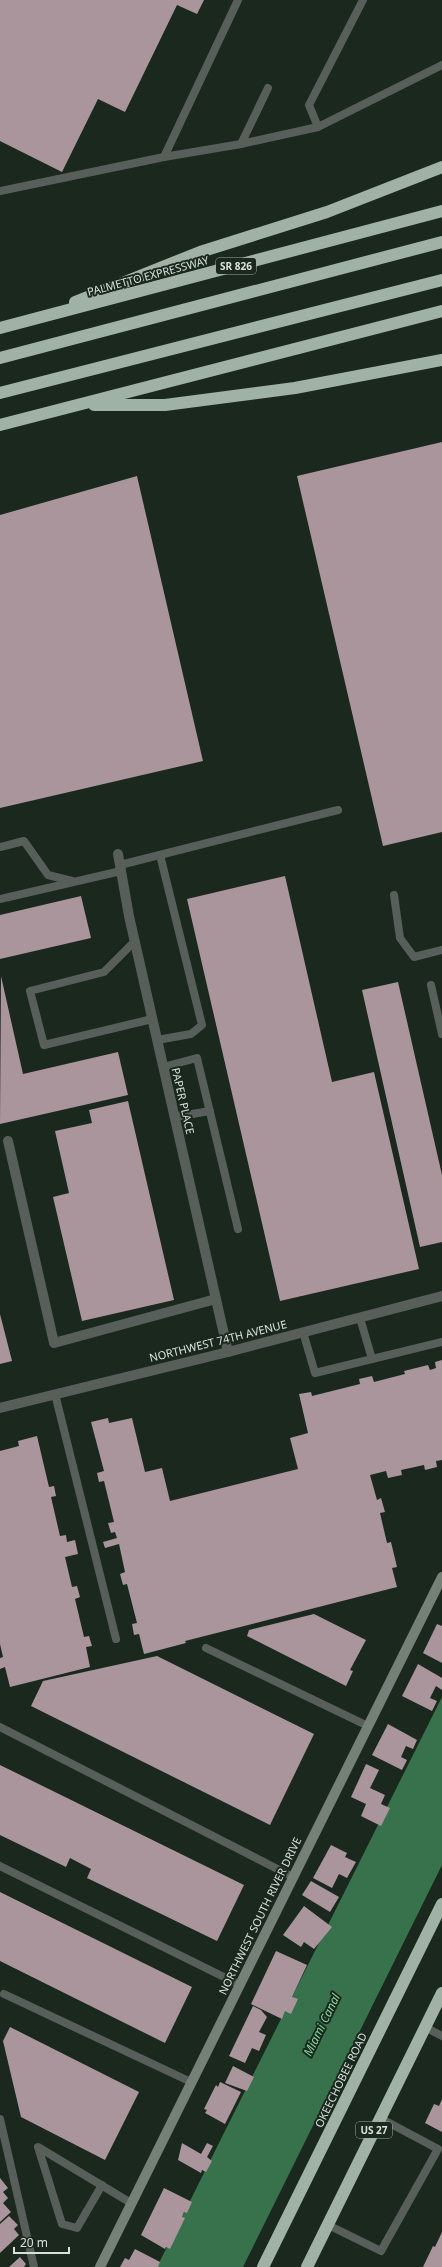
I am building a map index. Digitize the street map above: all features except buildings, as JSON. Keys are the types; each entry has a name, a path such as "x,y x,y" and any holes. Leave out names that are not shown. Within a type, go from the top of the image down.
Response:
{"highway":[{"path":"29,320 200,252 327,212 442,167"},
{"name":"PALMETTO EXPRESSWAY","path":"0,328 442,211"},
{"path":"0,358 442,242"},
{"path":"0,394 442,280"},
{"path":"0,425 442,311"},
{"path":"75,405 165,405 295,388 442,360"},
{"name":"OKEECHOBEE ROAD","path":"263,2267 442,1904"},
{"name":"US 27","path":"307,2267 442,1994"}],"street":[{"name":"PAPER PLACE","path":"118,854 152,1019 228,1352"},
{"path":"8,1141 54,1343 216,1299"},
{"name":"NORTHWEST 74TH AVENUE","path":"0,1408 228,1352 442,1296"},
{"name":"NORTHWEST SOUTH RIVER DRIVE","path":"100,2267 442,1577"}],"lane":[{"path":"164,157 238,0"},
{"path":"318,127 309,105 363,0"},
{"path":"0,191 164,157 241,144 318,127 442,65"},
{"path":"241,144 268,88"},
{"path":"0,899 75,882 160,855 338,810"},
{"path":"0,847 24,841 48,875 75,882"},
{"path":"157,1040 191,1034 202,1025 160,855"},
{"path":"394,895 400,938 414,957 442,950"},
{"path":"135,941 104,972 30,991 44,1045 152,1019"},
{"path":"431,985 442,1034"},
{"path":"163,1067 197,1058 238,1229"},
{"path":"174,1117 210,1111"},
{"path":"360,1318 372,1359"},
{"path":"303,1332 315,1373 442,1342"},
{"path":"55,1394 116,1639"},
{"path":"206,1648 368,1726"},
{"path":"0,1727 293,1877"},
{"path":"0,1866 240,1985"},
{"path":"4,1994 191,2082"},
{"path":"425,2027 442,2036"},
{"path":"328,2225 381,2251 438,2149 380,2118"},
{"path":"0,2119 34,2267"},
{"path":"102,2185 77,2228 62,2224 38,2147 102,2185 131,2203"}],"water":[{"name":"Miami Canal","path":"442,1697 442,1865 243,2267 157,2267"}]}
